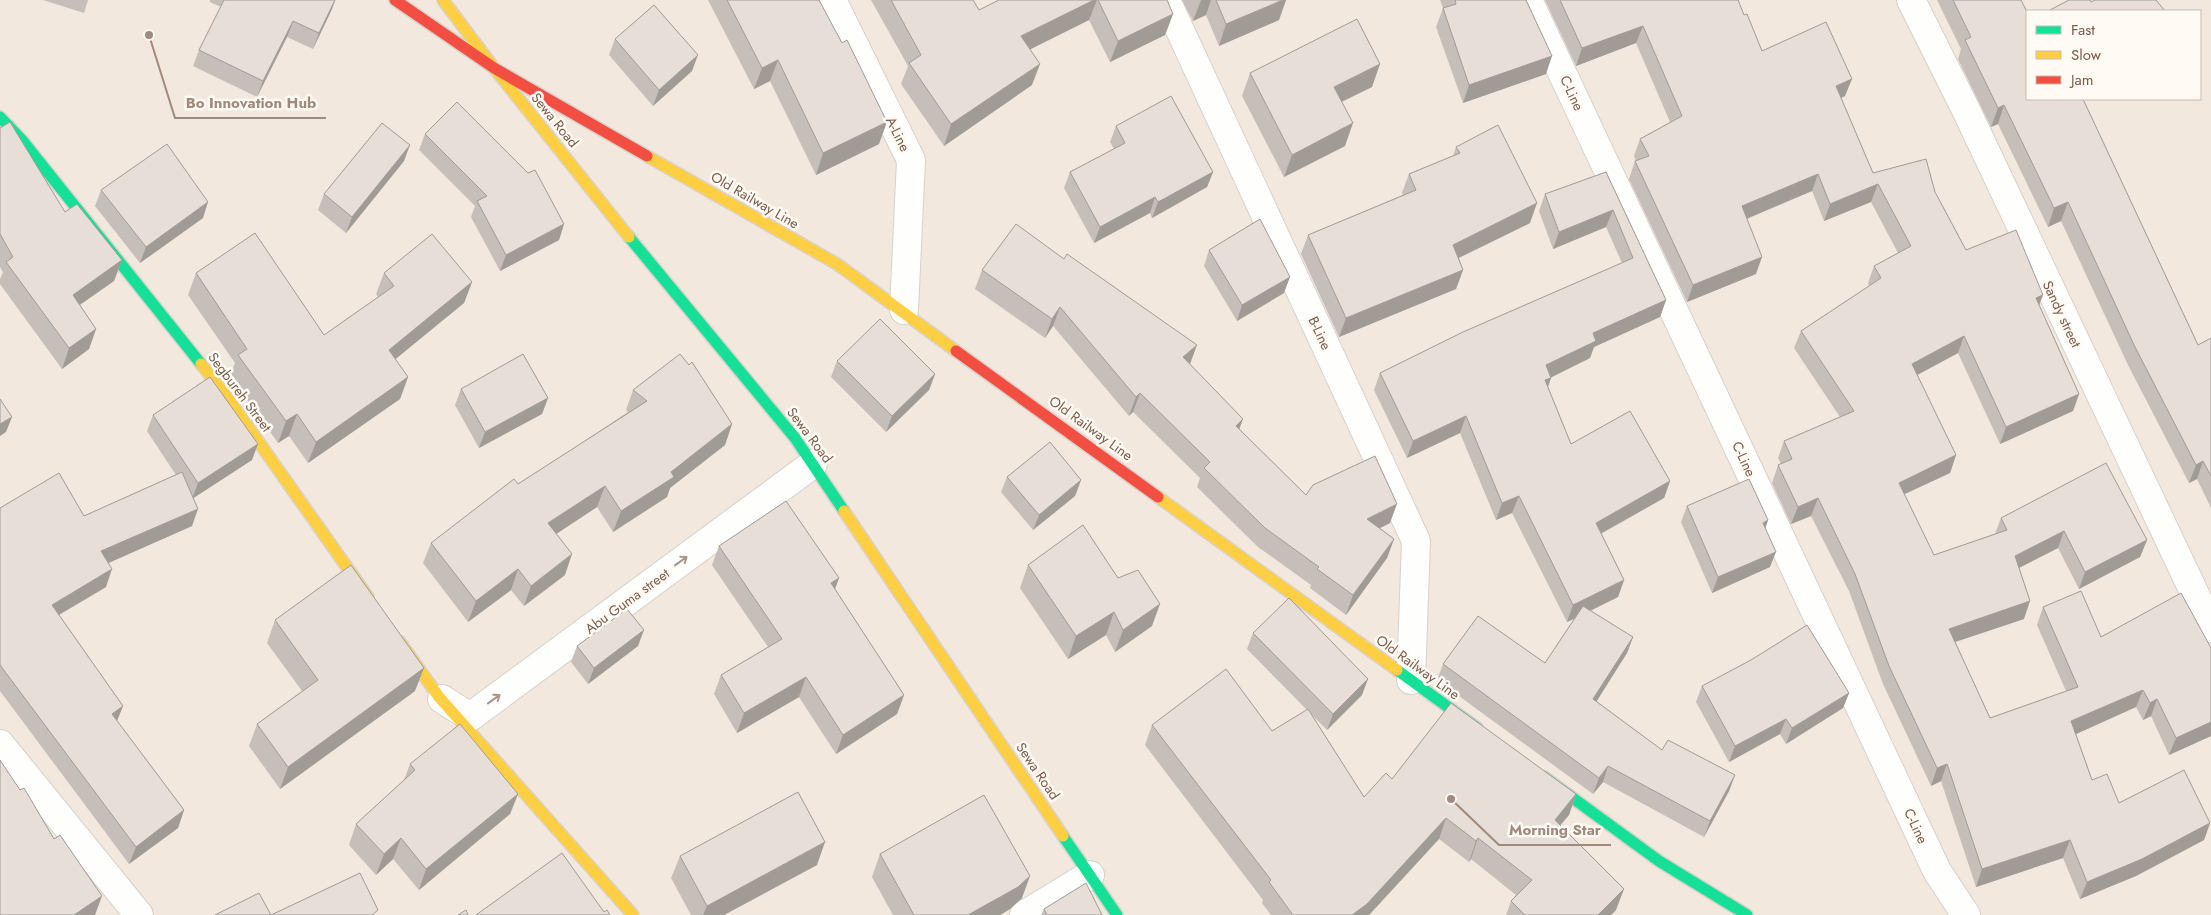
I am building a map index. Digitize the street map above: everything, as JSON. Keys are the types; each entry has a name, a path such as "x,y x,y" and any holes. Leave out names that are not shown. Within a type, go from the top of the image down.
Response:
{"street":[{"name":"Old Railway Line","path":"395,0 494,68 837,264 904,310 1491,738"},
{"name":"Sewa Road","path":"443,0 494,68 813,464 1117,915"},
{"name":"A-Line","path":"832,0 911,160 904,310"},
{"name":"B-Line","path":"1166,0 1416,541 1411,680"},
{"name":"C-Line","path":"1528,0 1936,871 1966,915"},
{"name":"Sandy street","path":"1911,0 1975,130 2211,628"},
{"name":"Segbureh Street","path":"0,116 22,140 227,397 376,608"},
{"name":"Abu Guma street","path":"439,697 470,717 813,464"},
{"path":"393,632 439,697 632,915"},
{"path":"0,744 139,915"},
{"path":"1531,767 1659,861 1747,915"},
{"path":"1024,915 1090,875"}],"shaded area":[{"path":"0,0 2211,0 2211,915 0,915"}],"building":[{"path":"224,0 335,0 319,33 293,21 263,81 199,50"},
{"path":"727,0 819,0 842,43 847,40 887,122 823,153 778,60 762,68"},
{"path":"891,0 973,0 979,10 999,0 1094,0 1021,36 1040,64 951,124 909,63 921,55"},
{"path":"1098,0 1167,0 1173,14 1118,41"},
{"path":"1216,0 1283,0 1226,24"},
{"path":"1455,0 1526,0 1552,56 1469,85 1443,8 1456,4"},
{"path":"1560,0 1738,0 1744,15 1747,14 1762,51 1826,22 1852,79 1836,86 1873,173 1926,159 1935,192 1966,250 2016,230 2043,295 2036,298 2079,394 2006,427 1964,336 1912,364 1956,455 1899,483 1934,555 2007,530 2001,518 2106,463 2147,540 2085,572 2064,531 2015,556 2030,601 1949,629 1990,718 2078,687 2043,607 2081,591 2101,637 2181,593 2211,648 2211,722 2176,738 2157,699 2150,703 2143,690 2071,721 2092,780 2107,774 2119,803 2184,770 2210,823 2142,859 2087,882 2070,840 1982,869 1947,764 1937,768 1889,666 1855,574 1818,498 1798,507 1778,465 1792,459 1784,441 1854,411 1801,331 1881,278 1874,266 1911,246 1878,184 1830,204 1818,174 1742,206 1762,257 1693,285 1635,161 1649,156 1640,139 1682,116 1643,26 1582,48"},
{"path":"1953,0 2021,0 2026,10 2026,100 2083,100 2198,345 2211,338 2211,476 2203,461 2196,465 2135,347 2068,202 2054,208 2004,105 1998,108 1965,40 1971,37"},
{"path":"2069,0 2090,0 2091,2 2095,0 2156,0 2164,10 2050,10"},
{"path":"654,5 698,55 659,90 615,39"},
{"path":"1357,19 1380,64 1334,87 1353,123 1292,155 1250,73"},
{"path":"1171,96 1213,172 1158,202 1155,197 1100,227 1070,172 1125,143 1116,126"},
{"path":"457,102 528,173 535,170 564,224 506,255 477,201 487,196 425,134"},
{"path":"10,122 65,212 77,204 122,260 73,295 96,329 69,348 6,262 13,257 0,234 0,128"},
{"path":"382,123 410,145 352,217 324,194"},
{"path":"1498,125 1537,203 1453,245 1463,270 1346,318 1308,235 1416,190 1409,174 1460,153 1456,147"},
{"path":"167,144 208,202 146,247 101,190"},
{"path":"1606,172 1666,300 1593,333 1596,341 1546,365 1551,378 1545,380 1571,444 1630,411 1670,481 1596,523 1624,580 1573,605 1519,496 1502,503 1466,416 1413,441 1380,373 1463,332 1633,258 1613,210 1559,232 1545,194"},
{"path":"1260,219 1290,277 1242,305 1209,250"},
{"path":"1016,224 1064,259 1067,254 1197,345 1183,357 1243,419 1236,426 1306,495 1313,485 1375,456 1397,504 1367,519 1394,539 1353,595 1317,569 1319,567 1265,528 1204,468 1210,462 1140,393 1136,397 1060,307 1052,319 982,270"},
{"path":"255,233 324,335 394,286 384,273 432,234 472,282 389,350 408,377 316,442 297,414 286,421 238,355 247,349 196,273"},
{"path":"880,319 935,374 892,416 837,361"},
{"path":"523,354 548,398 485,432 461,389"},
{"path":"680,354 689,365 692,362 732,424 671,472 674,477 621,511 605,486 548,523 572,554 531,586 518,569 476,601 431,543 514,479 518,484 647,401 633,390"},
{"path":"210,377 258,444 198,483 153,415"},
{"path":"0,399 12,417 0,424"},
{"path":"1050,442 1081,480 1039,515 1007,477"},
{"path":"182,472 198,509 101,551 112,569 52,605 123,706 112,714 184,810 136,847 0,665 0,508 59,473 84,516"},
{"path":"1749,479 1768,520 1763,523 1776,552 1718,577 1687,506"},
{"path":"786,501 839,578 831,583 904,695 843,735 806,677 744,713 721,675 782,639 719,546"},
{"path":"1083,525 1118,578 1138,570 1160,604 1123,630 1114,612 1076,636 1028,565"},
{"path":"351,565 424,668 288,767 257,724 318,680 275,620"},
{"path":"1289,598 1368,679 1333,714 1253,633"},
{"path":"1583,606 1633,637 1593,699 1662,750 1668,740 1735,775 1710,821 1608,766 1599,778 1443,664 1478,616 1545,663"},
{"path":"627,609 644,630 594,668 577,646"},
{"path":"1807,625 1849,693 1792,728 1786,719 1735,746 1702,686 1751,660"},
{"path":"1226,669 1272,731 1308,709 1364,797 1386,773 1392,779 1451,703 1576,794 1555,820 1624,889 1598,915 1525,915 1511,901 1532,880 1478,838 1476,841 1446,818 1367,904 1352,915 1293,915 1269,882 1271,880 1152,725"},
{"path":"460,724 518,794 426,869 401,838 384,854 356,824 415,770 410,764"},
{"path":"0,760 20,790 24,788 54,839 60,835 102,896 74,915 0,915"},
{"path":"798,792 825,842 707,906 680,856"},
{"path":"984,795 1030,876 1018,887 968,915 914,915 880,854"},
{"path":"562,853 604,912 607,910 610,915 476,915"},
{"path":"360,873 378,910 372,915 271,915"},
{"path":"1086,883 1102,915 1047,915 1044,909"},
{"path":"259,893 271,915 215,915"},
{"path":"466,910 468,915 458,915"}],"traffic: fast":[{"path":"0,117 22,140 201,364"},
{"path":"629,237 795,438 844,511"},
{"path":"1397,670 1477,728"},
{"path":"1544,777 1659,861 1747,915"},
{"path":"1063,836 1117,915"}],"traffic: slow":[{"path":"443,0 494,68 629,237"},
{"path":"647,156 837,264 956,351"},
{"path":"201,364 227,397 368,597"},
{"path":"1158,497 1397,670"},
{"path":"844,511 1063,836"},
{"path":"400,642 439,697 633,915"}],"traffic: jam":[{"path":"395,0 494,68 647,156"},
{"path":"956,351 1158,497"}],"place":[{"name":"Bo Innovation Hub","path":"149,35"},
{"name":"Morning Star","path":"1451,799"}]}
